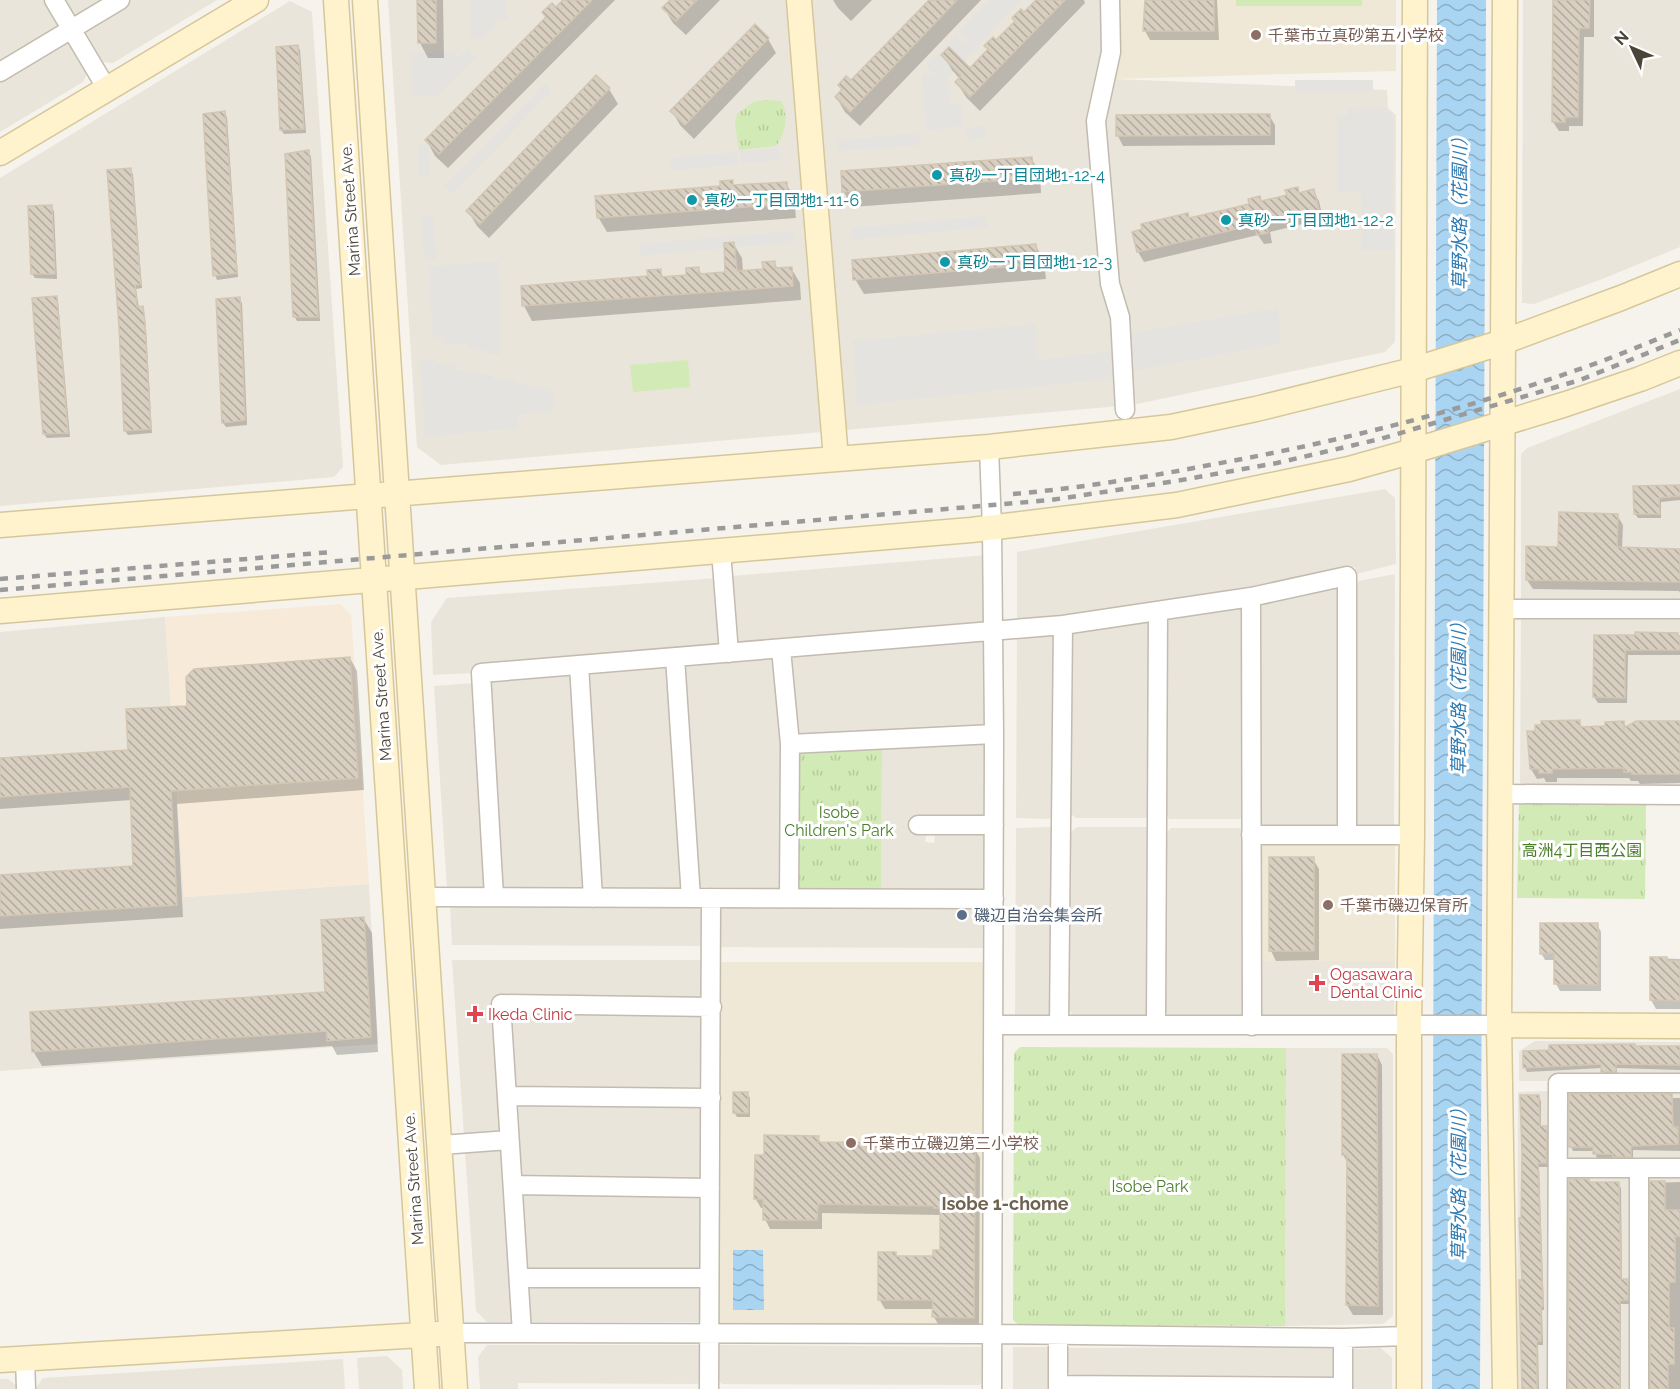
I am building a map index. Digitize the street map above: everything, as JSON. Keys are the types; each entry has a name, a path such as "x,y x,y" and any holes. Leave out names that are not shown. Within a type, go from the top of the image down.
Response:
{"street":[{"path":"54,0 107,89"},
{"path":"0,72 120,0"},
{"path":"0,153 256,0"},
{"name":"Marina Street Ave.","path":"336,0 427,1389"},
{"name":"Marina Street Ave.","path":"365,0 441,1145 455,1389"},
{"path":"799,0 836,459"},
{"path":"1110,0 1111,52 1096,121 1110,284 1120,317 1125,410"},
{"path":"1409,1389 1415,0"},
{"path":"1505,0 1499,1025 1505,1389"},
{"path":"0,525 989,447 1171,427 1266,407 1413,370 1503,342 1680,274"},
{"path":"0,610 993,528 1177,505 1349,469 1413,452 1640,379 1680,363"},
{"path":"989,447 993,528 994,734 992,1389"},
{"path":"721,551 729,653"},
{"path":"494,897 481,673 1063,625 1251,597 1347,576 1347,835"},
{"path":"1251,597 1252,1026"},
{"path":"1502,609 1680,609"},
{"path":"1156,1025 1158,612"},
{"path":"1059,1025 1063,625"},
{"path":"781,649 790,744 789,898"},
{"path":"675,657 691,898"},
{"path":"579,665 593,898"},
{"path":"790,744 994,734"},
{"path":"1502,794 1680,795"},
{"path":"918,825 994,825"},
{"path":"1251,835 1412,835"},
{"path":"423,897 994,899"},
{"path":"709,1389 711,898"},
{"path":"522,1333 501,1004 712,1007"},
{"path":"993,1025 1680,1026"},
{"path":"1557,1389 1558,1083 1680,1083"},
{"path":"507,1096 711,1098"},
{"path":"441,1145 509,1140"},
{"path":"1558,1168 1680,1168"},
{"path":"1638,1389 1639,1168"},
{"path":"513,1185 710,1188"},
{"path":"519,1278 709,1278"},
{"path":"0,1360 452,1333 992,1334 1343,1338 1408,1336"},
{"path":"1059,1335 1058,1387 1343,1388 1343,1338"},
{"path":"25,1358 26,1389"}],"shaded area":[{"path":"0,0 47,0 60,21 59,29 0,64"},
{"path":"63,0 107,0 78,18 72,15"},
{"path":"132,0 217,0 113,63 103,62 86,33 88,26"},
{"path":"388,0 1111,0 1114,79 1387,90 1388,108 1396,115 1395,342 1385,352 1132,405 441,465 417,447"},
{"path":"470,0 506,0 507,19 495,20 496,25 484,39 471,39"},
{"path":"989,0 1021,0 948,77 949,104 961,103 963,126 926,131 922,75 934,74 926,66 956,35 964,43 968,40 959,31"},
{"name":"千葉市立真砂第五小学校","path":"1116,0 1396,0 1396,71 1114,79"},
{"path":"1523,0 1680,0 1680,247 1534,304 1522,303"},
{"path":"290,1 312,12 343,467 334,477 0,506 0,178"},
{"path":"63,43 70,44 88,72 83,82 0,132 0,81"},
{"path":"468,49 477,57 438,96 413,97 411,54 456,51 456,59"},
{"path":"1295,80 1373,80 1373,92 1295,92"},
{"path":"544,84 552,91 452,194 444,186"},
{"path":"1385,108 1393,117 1393,250 1361,250 1361,193 1337,192 1337,115 1347,115 1347,109"},
{"path":"985,126 986,138 967,140 966,128"},
{"path":"919,133 920,145 839,151 838,140"},
{"path":"428,144 430,176 419,177 417,145"},
{"path":"779,148 780,160 741,163 740,151"},
{"path":"737,152 738,164 671,171 670,158"},
{"path":"421,216 433,216 436,259 424,259"},
{"path":"986,216 987,227 852,240 851,228"},
{"path":"795,231 795,242 640,256 639,244"},
{"path":"499,261 500,354 493,355 480,349 469,349 468,343 445,345 443,336 433,338 428,266"},
{"path":"1278,308 1281,343 1128,372 1125,334"},
{"path":"1035,324 1037,360 1116,351 1117,378 857,405 853,341"},
{"path":"431,359 444,365 455,364 456,370 493,375 494,380 517,380 517,383 529,384 530,388 546,388 554,391 554,411 519,414 518,428 425,437 420,361"},
{"path":"1680,389 1680,601 1521,600 1521,454 1527,448"},
{"path":"1385,489 1395,498 1396,564 1356,574 1355,567 1125,609 1017,622 1017,552"},
{"path":"987,555 988,616 982,624 743,644 736,639 731,576"},
{"path":"1395,574 1394,828 1359,827 1355,823 1355,585 1359,581"},
{"path":"717,578 722,641 717,647 473,666 473,673 433,675 431,622 447,598"},
{"path":"1333,587 1341,590 1340,824 1335,828 1266,828 1260,822 1262,606 1268,601"},
{"path":"340,604 351,614 369,884 184,897 165,617"},
{"path":"1241,604 1247,611 1246,814 1240,819 1169,819 1165,812 1165,623 1172,617"},
{"path":"165,617 184,897 369,884 378,1044 0,1071 0,632"},
{"path":"1521,617 1680,617 1680,786 1520,785"},
{"path":"1146,622 1151,627 1151,813 1145,818 1076,818 1071,814 1070,636 1076,630"},
{"path":"1051,634 1056,640 1056,812 1049,819 1016,818 1017,637"},
{"path":"983,639 988,644 988,720 982,727 803,737 796,731 791,660 796,654"},
{"path":"769,656 776,662 783,745 782,884 776,891 704,891 698,886 683,669 688,663"},
{"path":"663,665 669,671 684,885 678,890 606,890 600,883 586,677 592,671"},
{"path":"565,672 572,679 586,884 581,890 509,891 502,885 489,685 495,678"},
{"path":"474,683 487,885 482,889 447,889 434,686"},
{"path":"981,741 987,747 988,812 981,818 921,830 926,836 925,842 934,843 935,835 942,829 981,830 987,836 986,886 980,892 881,891 882,750"},
{"path":"1050,827 1056,834 1054,1010 1049,1016 1015,1016 1016,828"},
{"path":"1077,827 1146,827 1151,833 1150,1012 1144,1017 1076,1017 1069,1011 1071,832"},
{"path":"1171,828 1240,828 1245,835 1244,1012 1239,1017 1171,1017 1165,1012 1166,833"},
{"name":"千葉市磯辺保育所","path":"1265,842 1395,843 1395,961 1260,961 1261,848"},
{"path":"450,905 700,905 705,911 706,942 701,946 452,945"},
{"path":"725,905 980,906 986,912 987,944 983,948 720,947 720,911"},
{"path":"452,960 701,960 705,963 704,992 699,998 494,999 502,1128 497,1133 464,1136"},
{"path":"1260,961 1395,961 1394,1017 1265,1017 1259,1012"},
{"name":"千葉市立磯辺第三小学校","path":"722,962 982,962 985,965 983,1321 979,1324 721,1324 717,1321 719,965"},
{"path":"515,1012 698,1013 705,1018 705,1082 699,1087 520,1090 513,1084 509,1019"},
{"path":"1535,1041 1680,1042 1680,1075 1553,1075 1552,1081 1519,1081 1519,1051"},
{"path":"1286,1048 1387,1048 1393,1054 1393,1316 1383,1324 1285,1326"},
{"path":"1572,1089 1680,1089 1680,1161 1573,1161 1566,1156 1565,1096"},
{"path":"1551,1091 1552,1389 1517,1389 1518,1092"},
{"path":"698,1103 705,1110 704,1173 697,1180 525,1179 520,1174 515,1111 522,1104"},
{"path":"498,1148 504,1155 515,1322 487,1322 476,1311 465,1151"},
{"path":"1653,1175 1680,1175 1680,1389 1646,1389 1647,1182"},
{"path":"1572,1176 1626,1176 1632,1180 1632,1389 1565,1389 1566,1180"},
{"path":"526,1193 698,1194 704,1200 704,1263 698,1270 532,1270 526,1265 522,1199"},
{"path":"534,1284 697,1285 704,1290 703,1322 530,1322 528,1290"},
{"path":"487,1345 703,1345 704,1378 697,1384 518,1383 518,1389 480,1389 478,1357"},
{"path":"717,1345 985,1347 984,1380 979,1385 722,1384 716,1379"},
{"path":"1013,1347 1052,1347 1052,1389 1013,1389"},
{"path":"1338,1347 1339,1374 1333,1379 1073,1377 1067,1372 1068,1348"},
{"path":"1381,1348 1392,1358 1392,1389 1352,1389 1353,1349"},
{"path":"387,1356 402,1370 403,1389 359,1389 357,1358"},
{"path":"343,1359 345,1389 35,1389 43,1378"},
{"path":"0,1379 8,1379 17,1386 17,1389 0,1389"}],"green space":[{"path":"1236,0 1362,0 1362,6 1236,6"},
{"path":"781,101 785,112 784,130 779,141 776,146 739,150 735,123 737,114 753,102"},
{"path":"688,360 690,387 633,392 630,365"},
{"name":"Isobe Children's Park","path":"882,750 881,891 802,893 797,888 796,756 802,751"},
{"name":"高洲4丁目西公園","path":"1519,801 1646,802 1645,899 1517,898"},
{"name":"Isobe Park","path":"1020,1047 1286,1048 1285,1326 1019,1325 1013,1320 1014,1053"}],"water":[{"name":"草野水路（花園川）","path":"1437,0 1486,0 1480,1389 1432,1389"},
{"path":"733,1250 763,1250 764,1310 733,1310"}],"building":[{"path":"417,0 436,0 436,43 418,43"},
{"path":"563,0 592,0 439,154 425,140 546,17 542,12 552,3 556,7"},
{"path":"670,0 697,0 676,21 662,8"},
{"path":"929,0 957,0 850,112 835,97 842,89 838,85 846,76 851,80"},
{"path":"1036,0 1065,0 970,97 955,82 961,76 941,55 949,47 970,68 988,49 984,46 993,37 996,40 1015,21 1012,18 1021,9 1024,12"},
{"path":"1145,0 1214,0 1214,31 1143,31"},
{"path":"1553,0 1590,0 1589,28 1579,28 1578,117 1565,117 1565,122 1552,122"},
{"path":"755,24 769,38 685,125 670,111"},
{"path":"298,45 304,129 280,130 276,47"},
{"path":"596,75 610,88 480,224 466,211"},
{"path":"225,111 237,273 213,276 203,114"},
{"path":"1270,114 1270,135 1116,136 1116,115"},
{"path":"309,150 318,317 293,317 285,154"},
{"name":"真砂一丁目団地1-12-4","path":"1032,157 1034,178 842,192 841,171"},
{"path":"131,168 141,284 135,285 137,307 143,306 145,323 151,429 124,431 107,170"},
{"name":"真砂一丁目団地1-11-6","path":"733,180 733,185 787,182 788,204 597,218 595,196 720,186 720,181"},
{"name":"真砂一丁目団地1-12-2","path":"1298,187 1299,193 1314,189 1319,210 1266,222 1268,233 1257,235 1254,225 1137,252 1132,232 1142,229 1141,224 1188,213 1189,218 1224,210 1249,204 1248,199 1260,196 1261,201 1287,195 1285,190"},
{"path":"52,205 55,274 31,274 28,206"},
{"path":"734,242 737,271 763,269 762,262 775,261 775,268 792,267 793,286 522,306 521,286 648,276 647,270 661,269 661,277 686,275 686,268 699,267 699,274 725,272 724,243"},
{"name":"真砂一丁目団地1-12-3","path":"1036,244 1038,264 853,280 852,260"},
{"path":"57,296 68,433 43,434 32,298"},
{"path":"240,297 245,420 222,423 216,299"},
{"path":"1680,485 1680,496 1659,498 1660,514 1634,514 1633,486"},
{"path":"1559,512 1618,514 1617,547 1680,549 1680,582 1526,580 1526,546 1558,547"},
{"path":"1635,632 1678,633 1680,650 1625,650 1625,698 1593,697 1594,635 1635,635"},
{"path":"350,657 358,778 171,791 177,905 0,916 0,875 133,866 130,787 0,797 0,758 128,750 126,709 187,706 186,677 194,669"},
{"path":"1580,720 1580,727 1605,726 1605,722 1624,721 1624,728 1636,721 1680,721 1680,774 1632,774 1633,772 1624,772 1624,768 1552,769 1552,773 1539,773 1539,769 1530,769 1527,731 1535,731 1535,725 1541,725 1541,721"},
{"path":"1269,857 1314,857 1314,951 1269,951"},
{"path":"364,917 371,1037 327,1041 327,1031 32,1052 30,1012 325,992 321,920"},
{"path":"1540,923 1598,923 1598,985 1554,984 1554,953 1540,954"},
{"path":"1650,957 1667,957 1667,961 1680,961 1680,1001 1650,1000"},
{"path":"1635,1044 1635,1046 1680,1046 1680,1065 1616,1064 1616,1072 1601,1072 1601,1064 1523,1068 1523,1051 1549,1050 1549,1045"},
{"path":"1342,1054 1377,1054 1378,1306 1346,1305 1347,1155 1342,1155"},
{"path":"733,1092 748,1092 748,1113 733,1113"},
{"path":"1569,1094 1672,1094 1673,1127 1678,1127 1678,1144 1631,1146 1631,1157 1593,1154 1593,1147 1569,1147"},
{"path":"1520,1095 1539,1095 1540,1126 1547,1126 1546,1163 1538,1163 1543,1306 1541,1306 1541,1341 1537,1341 1537,1389 1522,1389 1519,1280 1522,1280 1519,1218 1521,1218 1522,1154"},
{"path":"764,1135 819,1136 818,1142 932,1143 932,1147 975,1147 974,1318 932,1317 933,1300 878,1300 878,1252 896,1252 896,1256 933,1256 933,1250 940,1250 940,1208 934,1208 934,1206 818,1204 817,1220 763,1220 763,1199 754,1199 755,1155 764,1155"},
{"path":"1569,1179 1619,1182 1621,1279 1628,1279 1628,1300 1620,1300 1620,1389 1568,1389"},
{"path":"1650,1181 1665,1181 1665,1210 1680,1210 1680,1236 1675,1236 1675,1282 1669,1282 1669,1328 1674,1328 1674,1364 1668,1364 1668,1389 1650,1389"}],"railway":[{"path":"1013,494 1165,473 1261,455 1396,425 1530,386 1601,362 1680,330"},
{"path":"0,590 1051,500 1277,463 1380,439 1580,380 1680,340"},
{"path":"0,579 332,552"}],"place":[{"name":"千葉市立真砂第五小学校","path":"1256,35"},
{"name":"真砂一丁目団地1-12-4","path":"937,175"},
{"name":"真砂一丁目団地1-11-6","path":"692,200"},
{"name":"真砂一丁目団地1-12-2","path":"1226,220"},
{"name":"真砂一丁目団地1-12-3","path":"945,262"},
{"name":"千葉市磯辺保育所","path":"1328,905"},
{"name":"磯辺自治会集会所","path":"962,915"},
{"name":"Ogasawara Dental Clinic","path":"1317,983"},
{"name":"Ikeda Clinic","path":"475,1014"},
{"name":"千葉市立磯辺第三小学校","path":"851,1143"}],"district":[{"name":"Isobe 1-chome","path":"1005,1204"}]}
